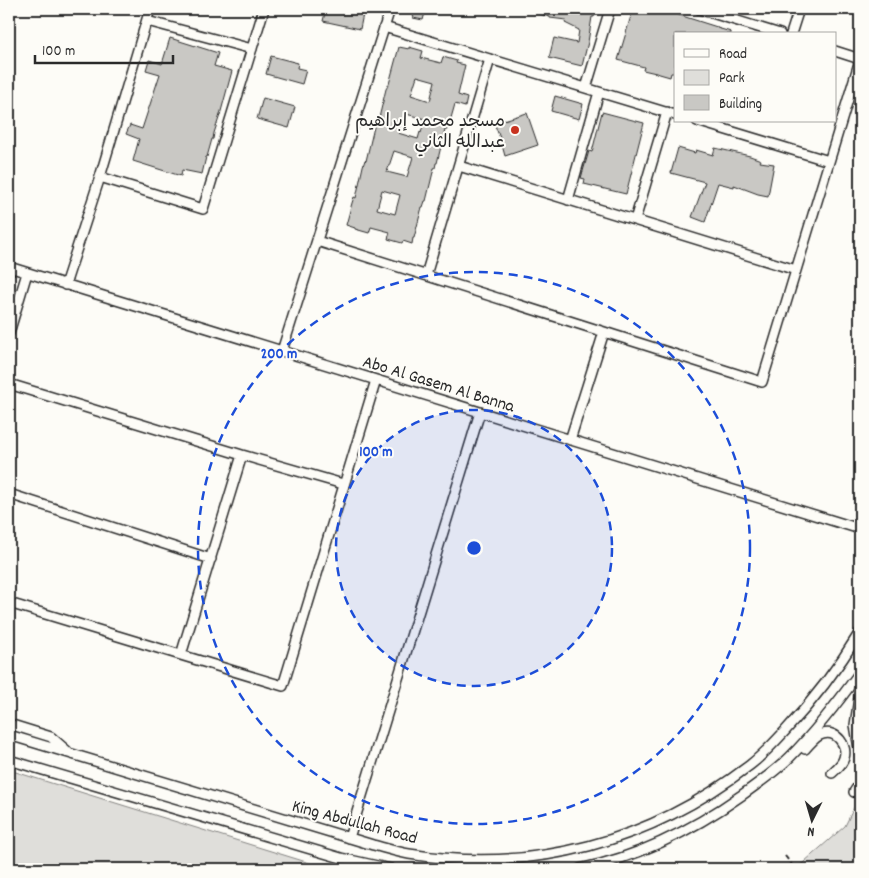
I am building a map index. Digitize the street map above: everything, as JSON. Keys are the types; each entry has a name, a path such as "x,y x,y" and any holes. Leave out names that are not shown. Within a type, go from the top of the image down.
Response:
{"street":[{"path":"66,285 150,9"},
{"path":"100,177 203,209 264,9"},
{"path":"282,351 390,9"},
{"path":"586,88 610,9"},
{"path":"700,9 774,32"},
{"path":"792,32 799,9"},
{"path":"147,21 252,48"},
{"path":"384,27 671,114 635,220"},
{"path":"317,241 762,382 860,59 836,51"},
{"path":"426,275 490,59"},
{"path":"568,200 599,92"},
{"path":"700,122 829,161"},
{"path":"459,166 796,270"},
{"name":"Abo Al Gasem Al Banna","path":"9,267 860,529"},
{"path":"9,333 27,273"},
{"path":"570,440 604,332"},
{"path":"9,603 283,686 376,380"},
{"path":"9,384 343,484"},
{"path":"349,838 480,412"},
{"path":"181,655 242,455"},
{"path":"9,494 211,559"},
{"name":"King Abdullah Road","path":"9,735 349,838 408,854 468,860 520,858 581,848 609,841 678,811 706,795 751,764 771,746 828,681 860,632"},
{"path":"580,869 627,856 660,843 724,808 748,791 802,745 860,672"},
{"path":"860,691 855,725 860,754"},
{"path":"9,724 52,737 69,753"},
{"path":"748,791 771,781 821,734 827,733 839,738 845,748 846,754 841,766 832,773"},
{"path":"9,760 341,858 391,869"},
{"path":"854,792 860,783"}],"path":[{"path":"785,856 796,869"}],"green space":[{"path":"9,770 316,865 331,869 9,869"},
{"path":"860,795 860,869 796,869 845,826"}],"building":[{"path":"326,9 349,11 349,9 364,9 360,29 323,21"},
{"path":"415,9 426,9 423,20 413,18"},
{"path":"529,9 596,9 594,17 592,17 582,66 549,58 554,38 577,43 579,30 565,23 566,20 550,18 528,11"},
{"path":"633,9 660,11 660,9 731,32 674,32 674,73 671,73 670,77 643,70 644,67 618,60"},
{"path":"170,38 218,53 214,66 232,71 202,174 182,170 181,176 133,161 139,139 126,134 130,125 142,129 160,74 146,70 149,60 162,64"},
{"path":"399,47 409,49 409,47 423,51 421,58 441,63 443,57 465,65 458,95 467,98 465,107 455,104 449,125 447,130 445,130 412,244 388,239 390,232 371,227 369,233 346,225 354,197 356,198 374,127 376,122 378,122","holes":["417,76 435,81 430,101 411,95","406,114 425,119 418,139 398,133 402,119 404,120","394,151 413,157 407,177 387,172","382,190 400,195 395,214 377,209"]},
{"path":"271,56 298,63 297,68 306,70 302,84 266,74"},
{"path":"555,96 583,104 579,119 551,111"},
{"path":"263,98 295,107 289,128 257,119"},
{"path":"602,112 644,123 626,194 584,184 585,179 581,178 589,151 592,152"},
{"name":"مسجد محمد إبراهيم عبدالله الثاني","path":"527,113 538,145 505,156 494,123"},
{"path":"678,148 695,153 696,150 713,155 715,148 750,156 761,160 760,162 774,164 768,196 734,185 734,187 718,183 705,222 692,217 705,182 671,173"}],"place":[{"name":"مسجد محمد إبراهيم عبدالله الثاني","path":"515,130"}]}
